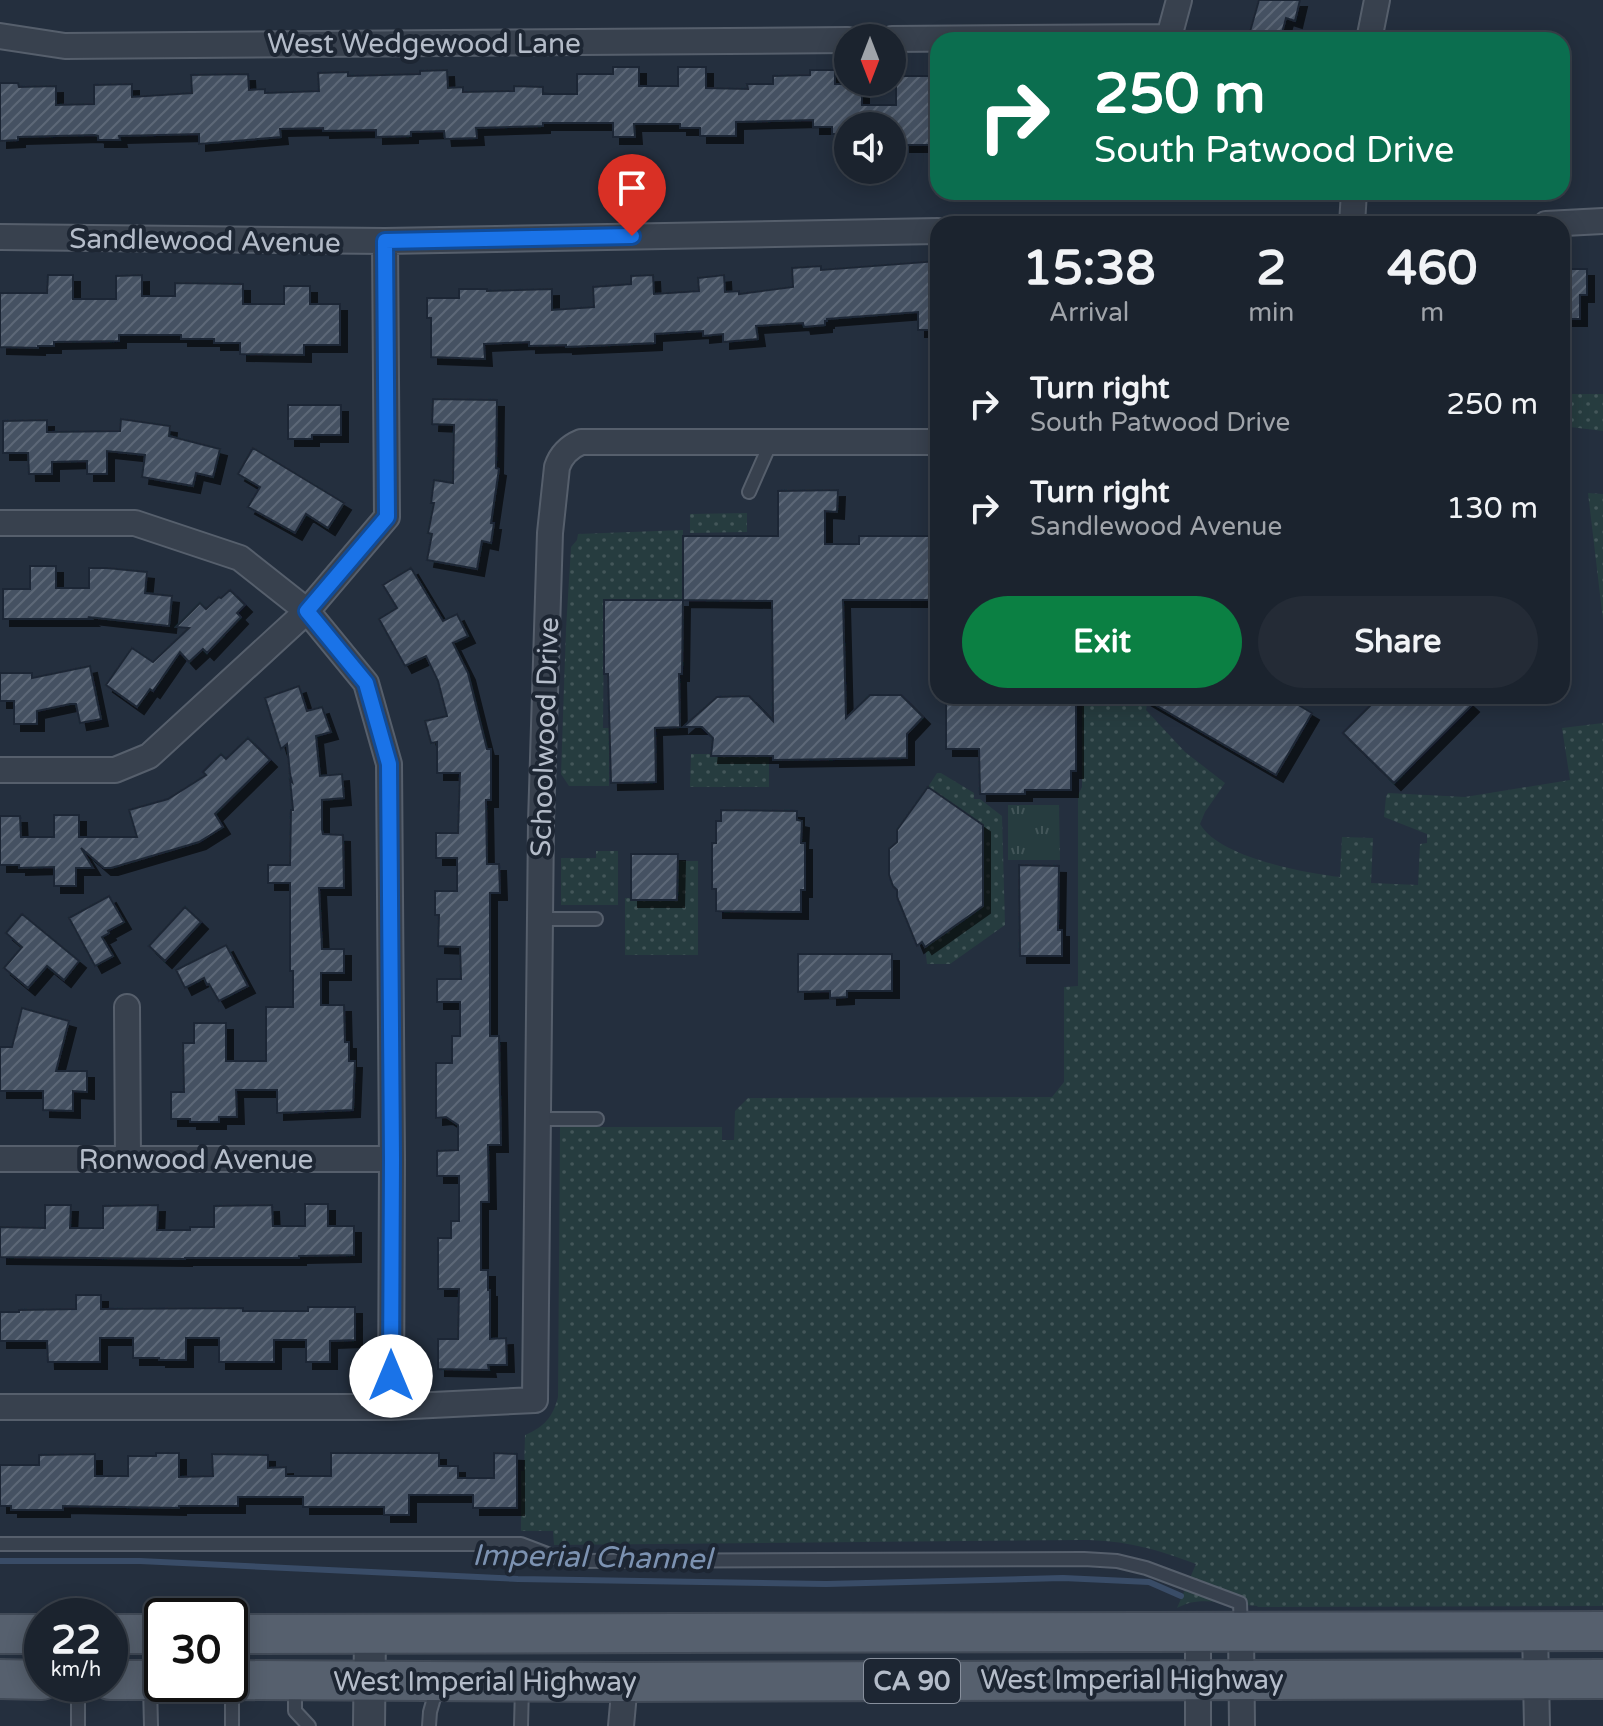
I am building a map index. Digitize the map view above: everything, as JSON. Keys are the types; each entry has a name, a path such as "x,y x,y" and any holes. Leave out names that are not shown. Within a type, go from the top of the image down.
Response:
{"main road":[{"name":"West Imperial Highway","path":"248,1634 1603,1631"},
{"path":"0,1634 24,1634"},
{"path":"0,1679 24,1680"},
{"name":"West Imperial Highway","path":"248,1680 1603,1679"}],"street":[{"path":"1170,32 1179,0"},
{"path":"1371,32 1377,0"},
{"name":"West Wedgewood Lane","path":"0,36 65,46 834,40"},
{"path":"906,39 930,39"},
{"path":"1570,223 1603,221"},
{"name":"Sandlewood Avenue","path":"0,237 385,241 930,231"},
{"path":"0,770 115,770 149,756 307,611 387,517 385,241"},
{"name":"Schoolwood Drive","path":"391,1407 535,1400 539,919 550,533 559,461 568,449 581,442 930,442"},
{"path":"0,523 135,523 240,558 307,611 366,683 389,764 392,1159 391,1407 0,1407"},
{"path":"127,1007 128,1159"},
{"name":"Ronwood Avenue","path":"0,1159 392,1159"},
{"path":"1535,1631 1537,1726"},
{"path":"1198,1632 1198,1726"},
{"path":"1241,1632 1242,1726"},
{"path":"369,1726 370,1634"},
{"path":"621,1726 625,1682"}],"lane":[{"path":"749,492 771,442"},
{"path":"539,919 596,919"},
{"path":"539,1119 597,1119"},
{"path":"0,1544 521,1544 566,1561 1117,1561 1146,1568 1240,1603 1241,1632"},
{"path":"295,1680 295,1711 309,1726"},
{"path":"429,1726 439,1680"},
{"path":"521,1726 522,1680"},
{"path":"78,1702 78,1726"},
{"path":"151,1726 154,1702"},
{"path":"231,1702 232,1726"}],"green space":[{"path":"1570,394 1603,394 1603,431 1570,427"},
{"path":"1588,493 1603,494 1603,620"},
{"path":"747,513 747,532 690,533 690,514"},
{"path":"683,530 683,600 604,601 603,728 609,728 609,786 569,786 561,774 571,547 578,534"},
{"path":"1082,704 1145,704 1146,710 1185,752 1225,783 1200,824 1210,836 1225,846 1285,867 1340,877 1342,837 1373,838 1371,883 1418,885 1420,844 1427,843 1427,834 1384,817 1388,793 1465,797 1570,780 1562,728 1603,723 1603,1606 1258,1607 1205,1601 1177,1608 1196,1564 1154,1550 1112,1542 554,1545 553,1531 521,1531 521,1471 524,1471 525,1435 547,1420 558,1397 560,1127 722,1127 722,1140 734,1140 735,1111 748,1098 1052,1097 1064,1082 1064,987 1078,986 1078,795 1082,787"},
{"path":"691,754 769,754 769,787 690,787"},
{"path":"937,773 974,793 974,799 980,799 1002,816 1005,925 950,964 927,964 925,947 983,906 983,825 928,787"},
{"path":"1008,805 1059,805 1060,860 1008,860"},
{"path":"596,851 618,851 618,905 561,905 561,858 596,858"},
{"path":"678,861 698,861 698,955 625,955 625,898 677,900"}],"building":[{"path":"1259,0 1300,0 1295,21 1286,18 1282,32 1250,32"},
{"path":"613,67 639,67 639,86 678,86 678,67 706,67 706,88 748,89 747,84 773,84 773,76 810,75 810,70 834,70 834,96 862,96 862,105 896,105 896,96 906,96 906,76 930,76 930,145 906,145 906,112 834,112 834,134 832,127 813,127 813,120 736,122 736,136 700,136 700,128 680,128 680,124 634,124 635,137 613,137 613,123 543,123 543,126 476,128 477,138 445,139 444,131 376,137 376,130 323,131 323,128 280,129 281,137 199,144 199,134 119,136 120,140 98,140 95,135 18,137 18,140 0,141 0,83 18,83 19,87 56,86 56,105 94,104 94,85 132,84 132,97 192,93 191,75 248,74 249,90 265,89 265,93 319,91 318,73 348,72 348,76 447,70 448,88 463,87 463,92 514,91 514,86 543,87 543,94 577,94 577,74 613,74"},
{"path":"930,262 930,330 918,330 918,312 827,319 825,325 804,327 803,323 756,326 758,339 723,342 723,334 703,336 703,331 655,334 655,343 566,347 529,346 529,342 484,344 485,359 431,357 431,318 427,318 427,298 459,298 459,289 552,289 552,310 594,307 593,287 631,284 631,276 653,275 654,294 699,291 698,278 724,275 725,292 739,291 739,294 793,287 792,268 821,266 821,270"},
{"path":"1570,269 1587,269 1587,295 1580,295 1580,319 1570,319"},
{"path":"48,275 73,275 73,299 116,299 116,276 142,275 142,296 175,296 175,283 243,284 243,304 284,304 284,286 310,286 310,304 340,304 340,345 304,345 304,355 240,354 240,343 181,339 181,335 119,335 119,341 54,342 54,346 38,348 0,347 0,293 47,293"},
{"path":"433,399 497,400 496,468 499,469 491,523 494,523 491,543 482,541 477,569 427,560 432,534 428,533 434,503 431,503 434,480 453,483 454,425 432,424"},
{"path":"288,405 341,405 341,435 288,439"},
{"path":"121,419 170,426 169,436 220,449 213,477 196,473 193,486 142,477 145,455 107,451 107,474 87,474 87,461 52,462 52,474 29,474 28,453 3,453 3,421 47,420 47,432 120,431"},
{"path":"253,448 344,503 328,528 306,514 295,533 248,507 260,487 238,474"},
{"path":"838,490 837,512 825,511 825,544 859,544 859,536 930,536 930,600 843,600 846,718 870,695 901,695 923,717 907,734 907,758 773,760 773,756 711,756 713,738 702,727 683,727 717,697 749,696 773,721 772,601 683,600 683,536 778,536 778,491"},
{"path":"30,566 56,566 56,588 89,588 89,568 147,572 145,593 172,596 169,626 88,617 91,619 3,619 3,589 30,589"},
{"path":"411,568 443,621 457,614 468,636 453,643 468,673 487,749 491,749 491,800 486,800 487,864 499,864 500,893 490,893 490,1036 499,1036 501,1145 488,1145 489,1202 481,1202 481,1270 488,1270 490,1339 506,1338 507,1365 488,1365 489,1370 438,1369 438,1339 458,1339 459,1289 438,1289 438,1238 451,1238 451,1221 459,1221 459,1176 437,1176 437,1151 458,1150 458,1125 446,1117 436,1118 436,1063 452,1063 452,1036 460,1036 460,1002 437,1002 437,979 461,979 460,947 438,946 439,915 435,915 435,891 457,891 457,858 436,858 436,833 458,833 460,773 437,773 437,742 431,743 425,721 447,716 438,681 426,656 405,666 379,619 397,608 383,585"},
{"path":"230,590 245,605 237,613 241,617 207,653 203,649 189,662 180,652 153,691 150,689 137,707 106,685 132,648 153,662 189,628 176,627 200,603 206,609"},
{"path":"604,600 683,600 680,727 655,728 656,782 611,783 608,674 604,674"},
{"path":"90,666 101,719 80,723 76,704 70,704 37,711 37,724 14,724 14,701 0,701 0,673 32,673 32,678"},
{"path":"299,686 307,711 322,707 331,732 316,736 320,776 342,774 344,798 322,800 322,830 323,834 343,835 344,888 319,888 322,949 344,949 344,973 321,973 321,1005 344,1005 345,1042 349,1042 349,1061 355,1061 353,1110 277,1113 277,1090 236,1090 237,1117 219,1117 219,1122 171,1119 171,1092 184,1092 183,1043 194,1043 194,1023 226,1023 226,1061 266,1061 266,1007 293,1007 290,883 268,883 268,865 290,865 293,810 290,780 292,782 287,744 281,749 265,698"},
{"path":"946,704 1076,704 1076,771 1071,771 1071,790 980,794 979,749 946,749"},
{"path":"1154,704 1297,704 1312,713 1276,775"},
{"path":"1372,704 1472,705 1394,783 1343,733"},
{"path":"248,738 270,760 215,814 223,827 199,842 111,868 104,868 81,848 93,868 76,868 76,886 54,886 54,867 0,865 0,816 20,816 21,837 54,837 54,815 79,815 79,837 137,837 129,810 168,799 206,775 203,772 221,754 226,759"},
{"path":"928,787 983,825 983,906 925,947 922,942 917,946 897,897 889,875 889,849 897,842 897,830"},
{"path":"721,810 797,811 797,820 802,821 801,843 805,843 805,890 801,890 801,912 716,911 716,889 712,889 712,843 716,843 716,821 721,821"},
{"path":"631,854 678,854 677,900 631,900"},
{"path":"1019,865 1059,866 1058,930 1062,930 1062,956 1020,956"},
{"path":"109,896 124,922 102,937 113,956 95,966 69,918"},
{"path":"185,907 201,922 165,961 149,946"},
{"path":"22,914 79,961 64,980 47,966 28,988 4,968 22,947 6,933"},
{"path":"226,945 248,986 219,1001 204,978 185,988 176,970"},
{"path":"798,954 892,954 892,991 847,991 847,997 830,998 830,991 798,992"},
{"path":"22,1008 69,1021 56,1071 87,1071 87,1092 73,1091 73,1111 43,1110 43,1091 0,1091 0,1047 12,1047"},
{"path":"305,1204 328,1204 328,1226 354,1226 354,1255 185,1259 0,1257 0,1227 45,1228 45,1205 71,1205 70,1228 103,1228 103,1206 158,1205 157,1230 190,1230 190,1227 214,1227 214,1206 272,1205 273,1226 305,1226"},
{"path":"76,1295 101,1295 101,1309 308,1311 308,1307 355,1307 355,1340 330,1341 330,1362 306,1362 306,1340 274,1340 274,1362 219,1362 219,1338 186,1338 186,1360 159,1360 133,1358 133,1338 100,1338 100,1362 48,1362 47,1341 0,1341 0,1312 76,1309"},
{"path":"156,1453 179,1453 179,1477 213,1476 212,1454 268,1455 268,1468 286,1467 286,1476 331,1476 331,1453 439,1453 439,1466 458,1466 458,1478 494,1478 494,1453 517,1454 517,1508 473,1508 473,1495 409,1495 409,1515 384,1515 384,1507 303,1507 303,1497 238,1497 238,1506 179,1508 63,1506 63,1510 11,1510 11,1506 0,1506 0,1465 39,1465 39,1455 95,1454 95,1476 128,1476 128,1456 156,1456"}],"waterway":[{"name":"Imperial Channel","path":"0,1561 140,1561 518,1579 826,1584 1063,1578 1149,1582 1181,1596"}],"route":[{"path":"391,1376 389,764 366,683 307,611 387,517 385,241 632,236"}]}
